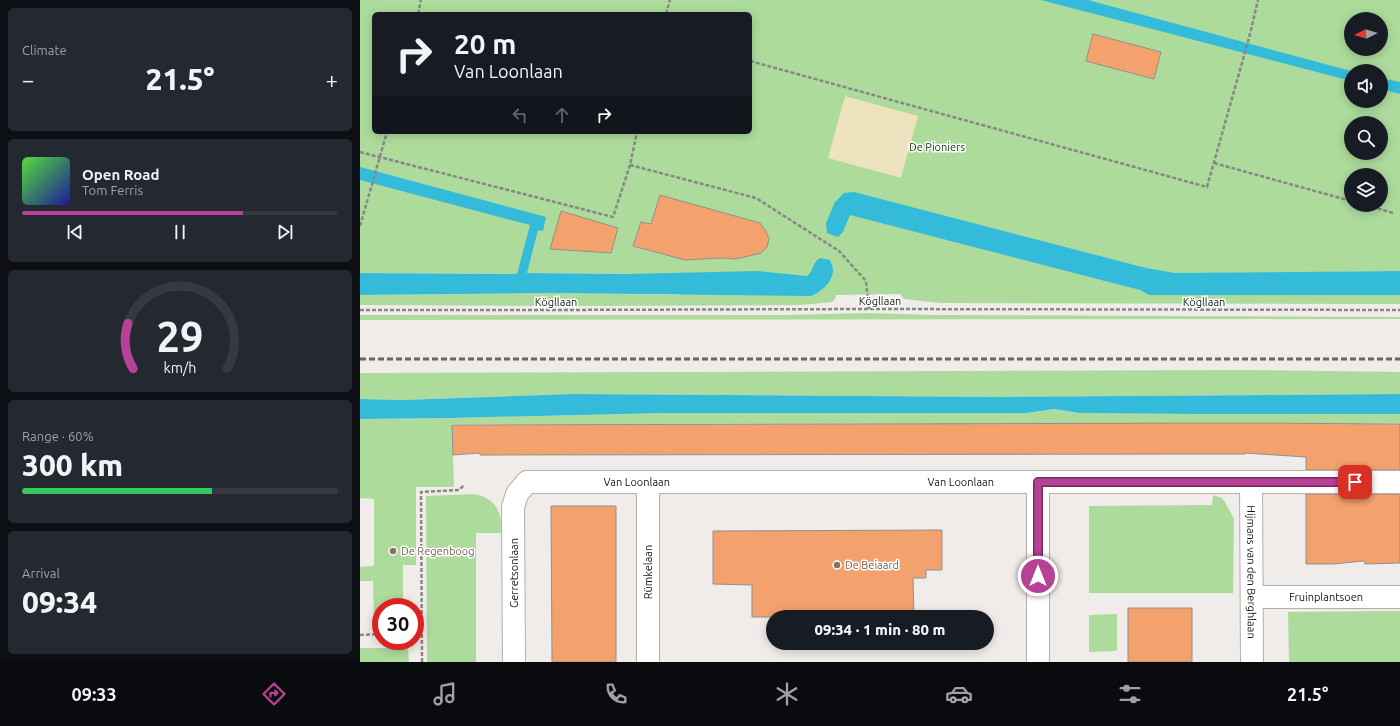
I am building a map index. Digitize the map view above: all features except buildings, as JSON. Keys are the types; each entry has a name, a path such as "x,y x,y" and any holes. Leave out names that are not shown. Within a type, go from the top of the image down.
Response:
{"street":[{"name":"Van Loonlaan","path":"522,486 527,482 1400,482"},
{"name":"Rümkelaan","path":"648,482 648,662"},
{"path":"1038,482 1038,662"},
{"name":"Hijmans van den Berghlaan","path":"1251,482 1252,662"},
{"name":"Gerretsonlaan","path":"514,662 514,506 517,494 522,486"},
{"name":"Fruinplantsoen","path":"1252,597 1400,597"}],"path":[{"path":"418,12 421,0"},
{"path":"667,12 670,0"},
{"path":"752,62 1207,187 1249,38 1258,0"},
{"path":"360,226 386,134"},
{"path":"360,152 613,217 630,165 638,134"},
{"path":"1214,163 1344,199"},
{"path":"630,165 756,198 839,252 866,281 869,308"},
{"path":"1388,212 1393,213"},
{"name":"Kögllaan","path":"360,310 869,308 1400,310"},
{"path":"422,598 421,492 459,490 464,485"},
{"path":"360,635 372,634"},
{"path":"422,650 422,662"}],"green space":[{"name":"De Pioniers","path":"360,0 1400,0 1400,271 1325,272 1129,287 1140,290 1149,295 1400,295 1400,304 941,303 904,299 900,294 836,295 832,302 801,305 360,305 360,295 549,293 682,295 628,274 360,273"},
{"path":"868,313 935,315 1400,317 1400,319 360,320 360,315 786,315"},
{"path":"1244,370 1400,372 1400,394 999,397 572,394 402,400 360,399 360,373"},
{"path":"1054,409 1079,413 1400,414 1400,423 452,424 454,487 416,487 416,565 403,565 403,598 373,598 373,581 360,581 360,567 374,566 374,499 360,498 360,419 664,413 1027,413"},
{"path":"475,494 488,499 493,503 499,513 501,526 501,533 476,533 476,662 427,662 426,496"},
{"path":"1213,495 1222,498 1234,519 1233,593 1089,593 1089,506 1212,505"},
{"path":"1400,611 1400,662 1289,662 1288,612"},
{"path":"1117,614 1117,650 1089,652 1089,615"},
{"path":"360,648 372,648 372,650 408,650 409,662 360,662"}],"sand":[{"path":"845,96 918,116 901,178 828,158"}],"water":[{"path":"1041,0 1088,0 1344,69 1344,79"},
{"path":"1388,79 1400,82 1400,94 1388,91"},
{"path":"360,167 546,217 543,231 538,230 527,273 628,274 758,271 807,276 811,272 817,260 820,258 830,260 833,269 831,279 819,292 811,296 549,293 360,295 360,273 517,274 530,225 360,180"},
{"path":"854,192 1146,268 1175,273 1400,271 1400,295 1149,295 1140,290 850,215 843,232 838,237 827,233 826,223 835,202 844,193"},
{"path":"572,394 999,397 1400,394 1400,414 1079,413 1054,409 1027,413 664,413 360,419 360,399 402,400"}],"railway":[{"path":"360,359 1400,359"}],"place":[{"name":"De Regenboog","path":"393,551"},
{"name":"De Beiaard","path":"837,565"}],"route":[{"path":"1038,576 1038,482 1355,482"}]}
